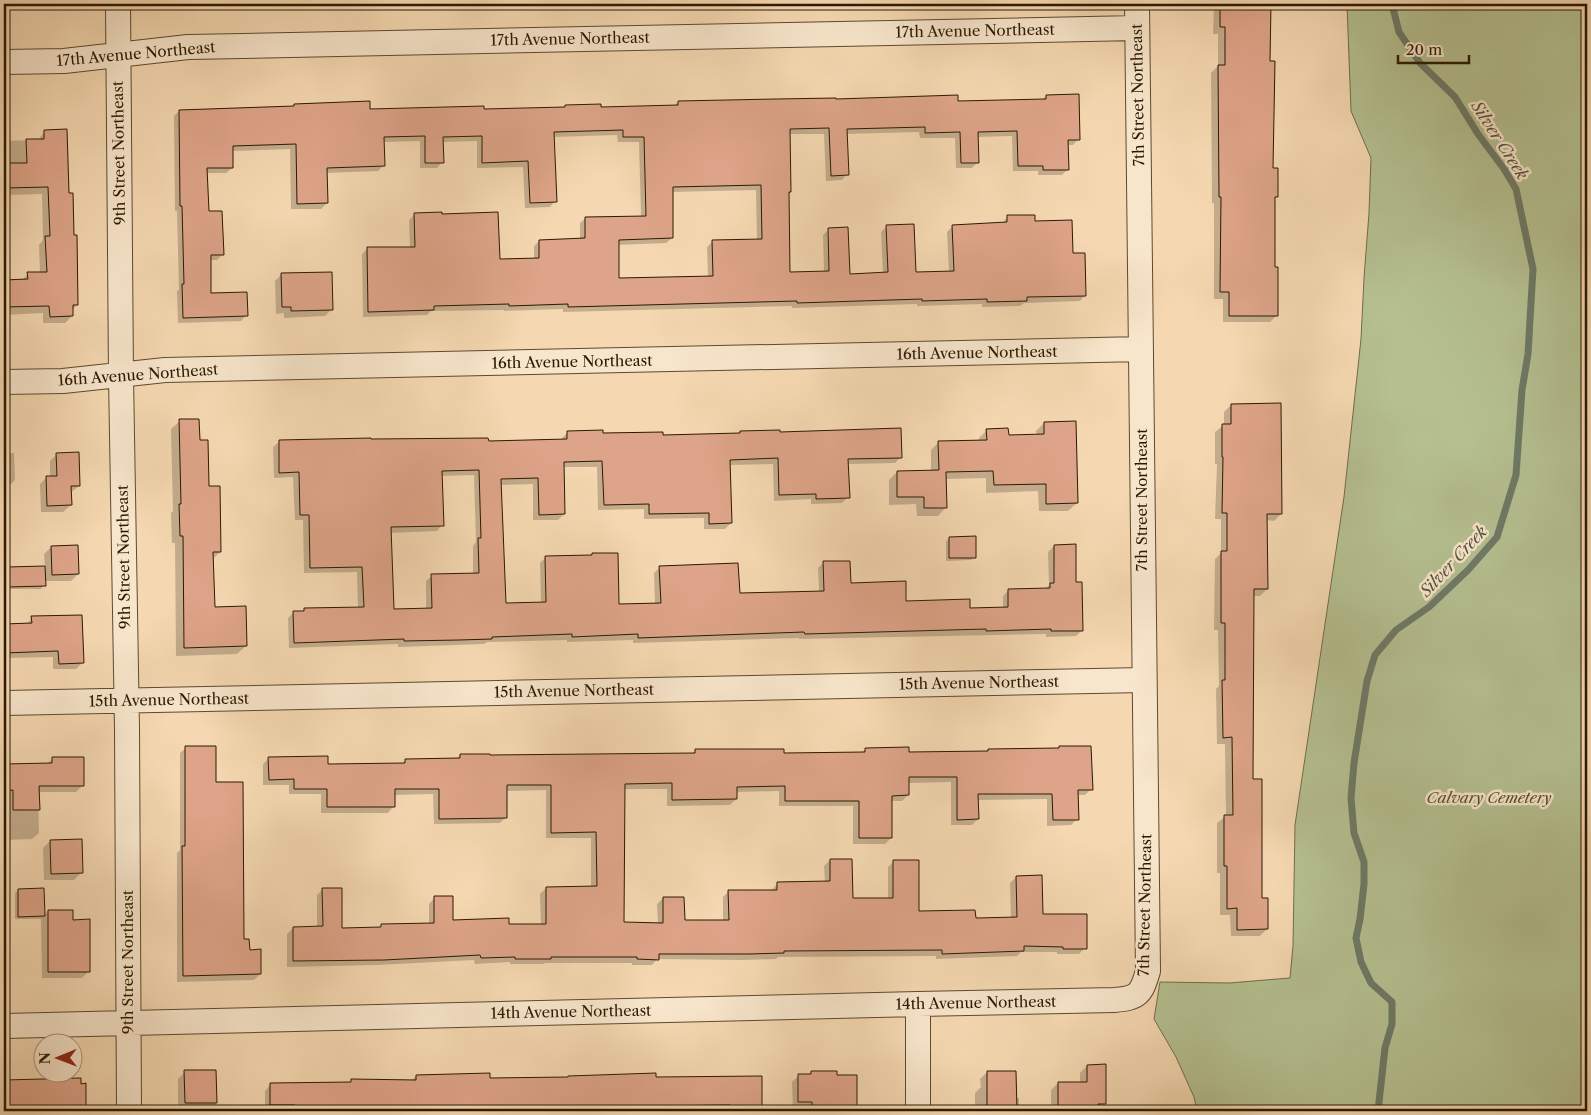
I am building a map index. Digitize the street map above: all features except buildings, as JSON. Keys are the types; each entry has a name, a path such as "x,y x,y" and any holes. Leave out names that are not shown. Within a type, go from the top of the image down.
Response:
{"street":[{"name":"9th Street Northeast","path":"118,4 121,376 127,700 129,1111"},
{"name":"7th Street Northeast","path":"1137,4 1148,971 1138,995"},
{"name":"17th Avenue Northeast","path":"4,62 64,61 188,47 1138,28"},
{"name":"16th Avenue Northeast","path":"4,382 63,381 166,370 1141,350"},
{"name":"15th Avenue Northeast","path":"4,703 1144,680"},
{"name":"14th Avenue Northeast","path":"4,1026 1114,1000 1128,999 1138,995"},
{"path":"918,1004 918,1111"}],"green space":[{"name":"Calvary Cemetery","path":"1347,4 1587,4 1587,1111 1197,1111 1194,1097 1176,1057 1154,1019 1160,982 1229,983 1290,978 1293,946 1295,825 1344,497 1361,339 1369,213 1371,158 1351,111"}],"waterway":[{"name":"Silver Creek","path":"1378,1111 1385,1048 1392,1024 1392,1002 1371,983 1361,962 1356,938 1364,884 1364,862 1354,833 1351,798 1354,763 1367,681 1375,655 1396,630 1429,607 1468,570 1497,537 1516,475 1522,390 1528,354 1533,269 1516,189 1455,97 1420,63 1399,32 1392,4"}]}
